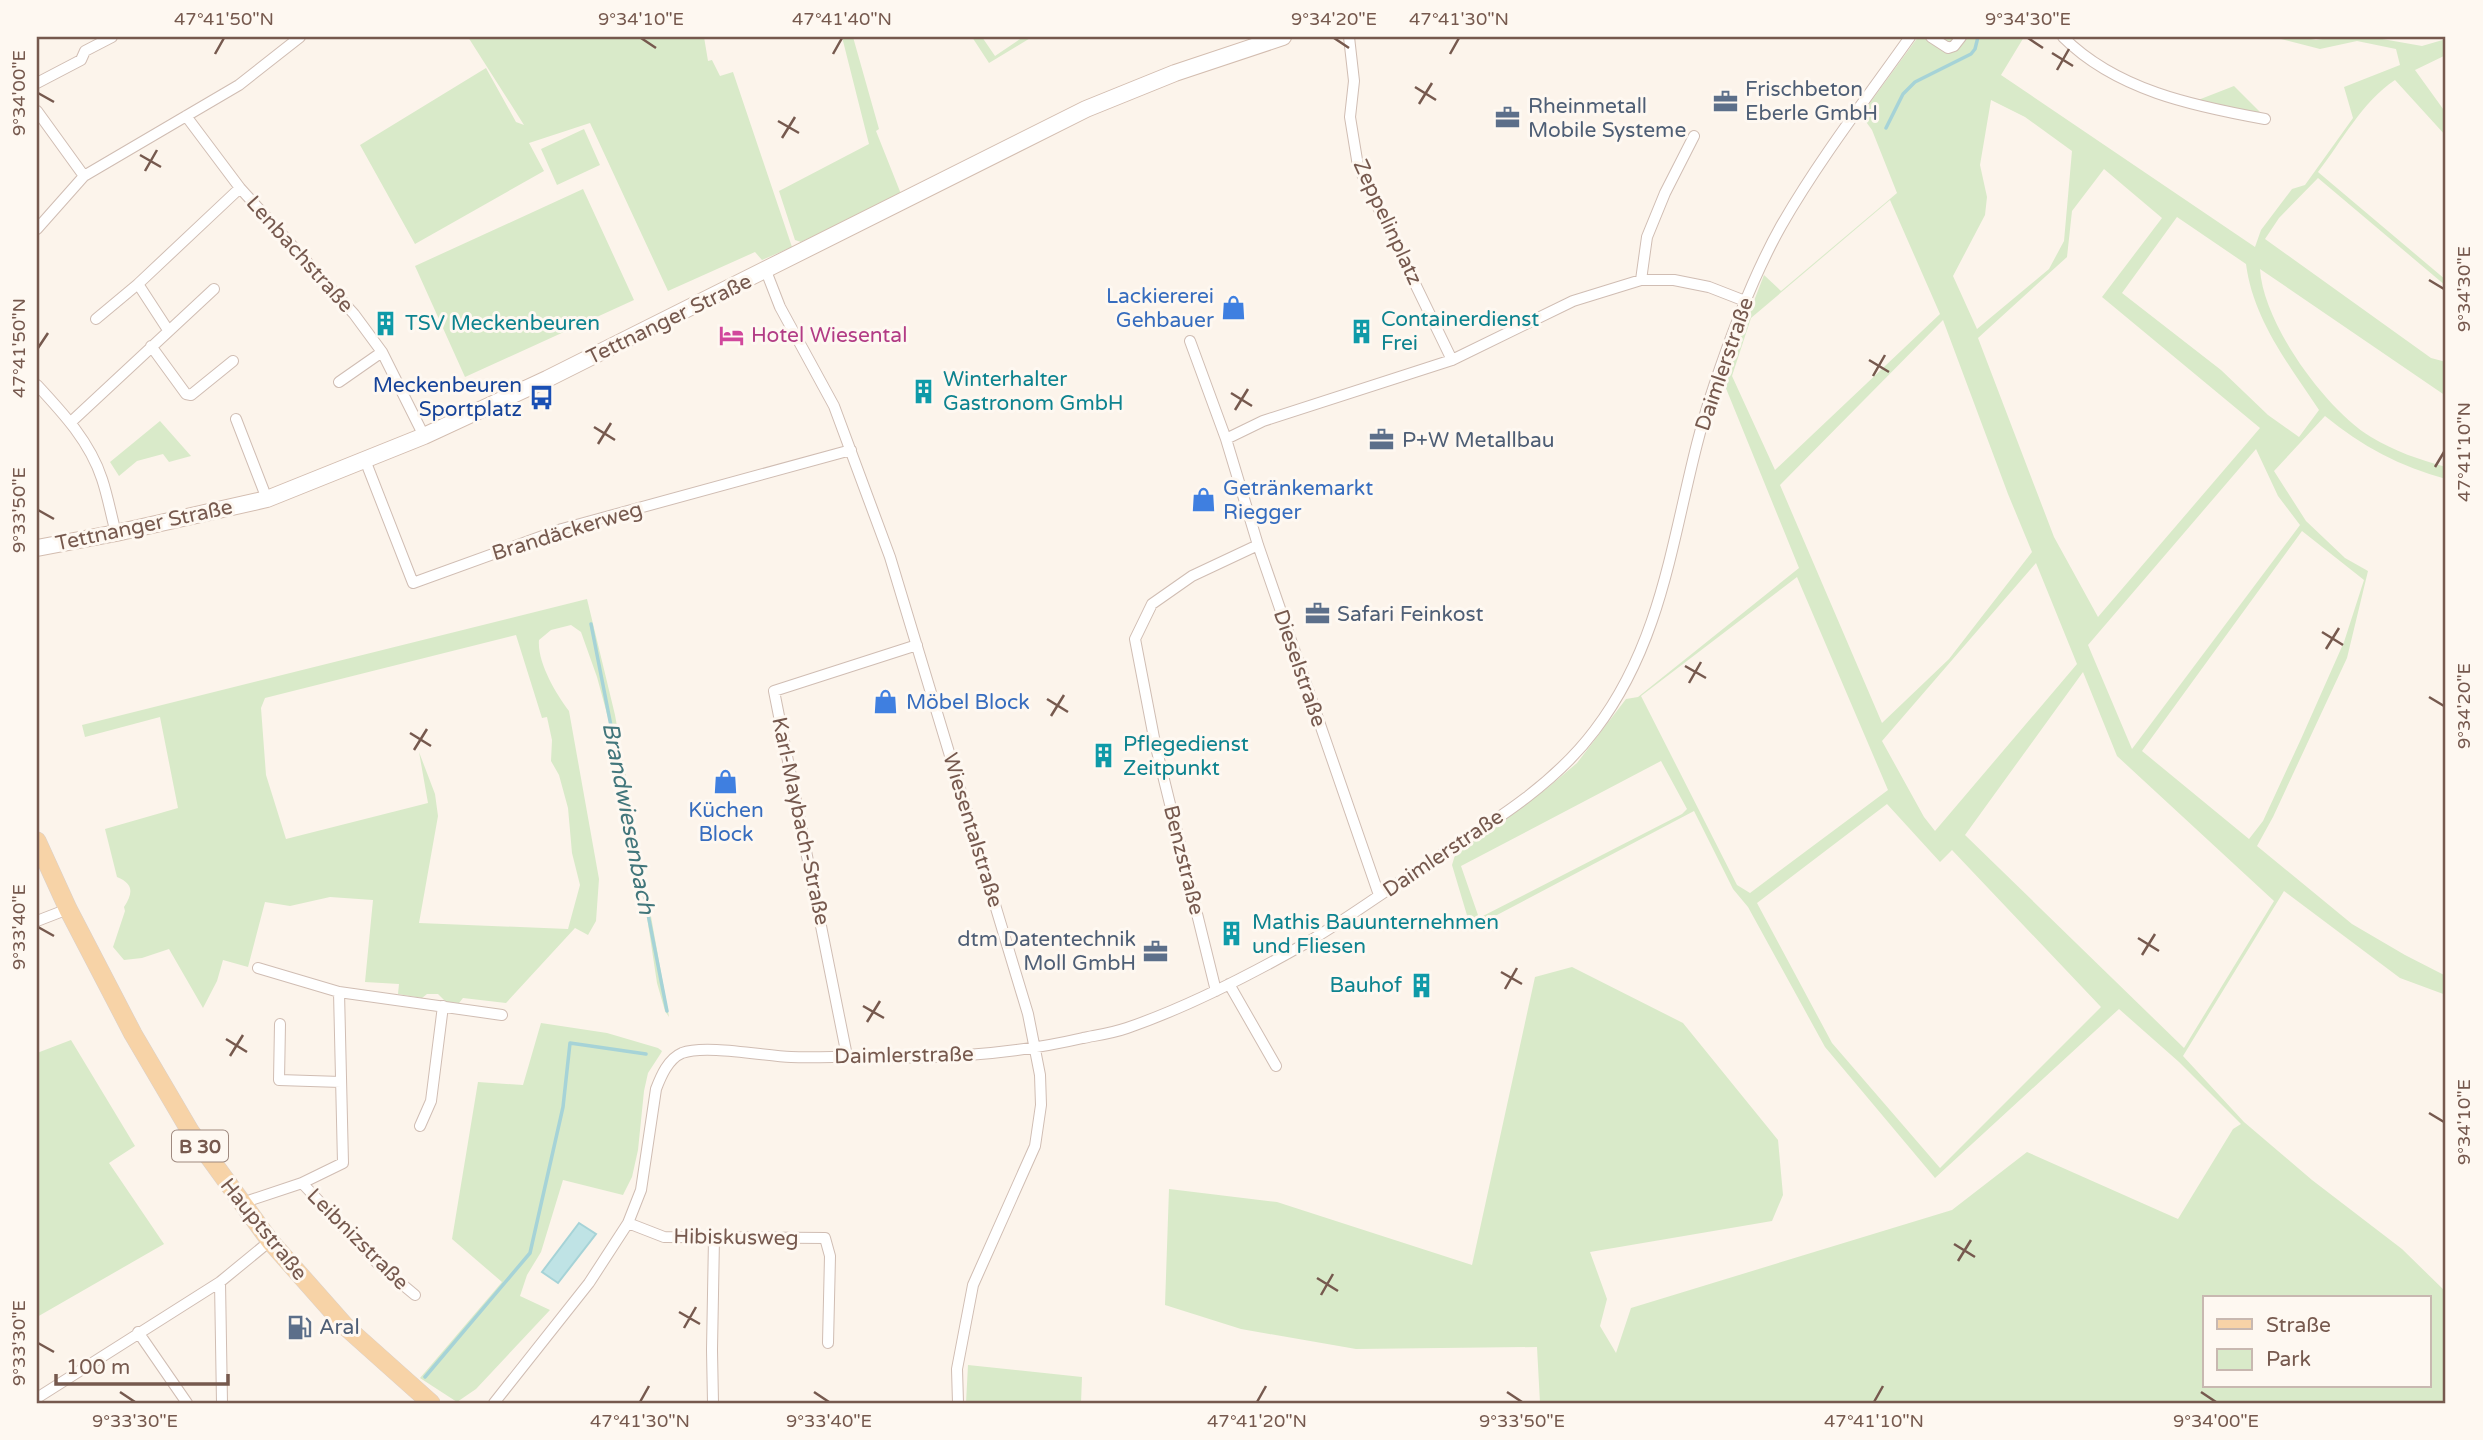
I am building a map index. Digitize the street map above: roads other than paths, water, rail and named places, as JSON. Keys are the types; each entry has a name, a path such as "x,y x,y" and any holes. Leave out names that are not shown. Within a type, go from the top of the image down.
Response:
{"main road":[{"name":"Tettnanger Straße","path":"37,548 267,499 424,436 548,379 766,271 1086,108 1166,76 1283,37"},
{"name":"Hauptstraße","path":"37,841 68,909 133,1034 190,1131 270,1241 347,1328 431,1403"}],"street":[{"path":"37,83 81,60 85,51 113,37"},
{"path":"37,229 84,176 239,85 300,37"},
{"name":"Zeppelinplatz","path":"1349,37 1354,81 1350,117 1358,166 1452,360"},
{"name":"Daimlerstraße","path":"494,1403 589,1283 628,1223 641,1190 656,1089 661,1075 673,1059 689,1051 746,1052 787,1057 915,1058 990,1054 1034,1048 1125,1029 1216,991 1306,943 1526,797 1574,756 1620,693 1657,613 1694,453 1713,387 1745,301 1766,255 1794,205 1910,37"},
{"path":"1931,37 1948,48 1954,46 1961,37"},
{"path":"2063,37 2092,62 2149,90 2185,103 2265,119"},
{"path":"37,111 84,176"},
{"name":"Lenbachstraße","path":"186,116 240,188 354,314 382,352 424,436"},
{"path":"1641,280 1647,237 1665,192 1694,136"},
{"path":"96,319 138,284 240,188"},
{"name":"Wiesentalstraße","path":"766,271 780,307 834,406 890,557 1022,995 1040,1075 1041,1105 1035,1146 973,1286 957,1369 958,1403"},
{"path":"1226,439 1263,421 1452,360 1573,301 1641,280 1674,280 1709,287 1745,301"},
{"path":"138,284 168,330"},
{"path":"71,422 214,289"},
{"name":"Dieselstraße","path":"1190,341 1226,439 1258,545 1380,895"},
{"path":"151,346 186,394 191,395 233,361"},
{"path":"340,382 382,352"},
{"path":"37,385 71,422 102,478 116,533"},
{"path":"236,419 267,499"},
{"name":"Brandäckerweg","path":"365,460 413,583 562,529 851,450"},
{"name":"Benzstraße","path":"1216,991 1155,743 1135,639 1152,604 1192,576 1258,545"},
{"name":"Karl-Maybach-Straße","path":"847,1056 774,691 917,645"},
{"path":"37,921 68,909"},
{"path":"258,968 339,992 502,1015"},
{"path":"1228,984 1276,1066"},
{"path":"243,1205 302,1183 343,1163 339,992"},
{"path":"421,1126 431,1101 443,1006"},
{"path":"280,1024 279,1080 341,1082"},
{"name":"Leibnizstraße","path":"302,1183 380,1266 415,1295"},
{"name":"Hibiskusweg","path":"628,1223 664,1237 825,1238 830,1256 828,1343"},
{"path":"713,1403 714,1238"},
{"path":"41,1399 138,1332 220,1282 270,1241"},
{"path":"220,1282 222,1403"},
{"path":"138,1332 187,1403"}],"water":[{"path":"579,1223 596,1234 558,1283 542,1272"}],"waterway":[{"path":"1886,128 1903,94 1915,82 1971,54 1978,37"},
{"name":"Brandwiesenbach","path":"591,624 667,1011"},
{"name":"Brandwiesenbach","path":"425,1377 530,1253 563,1107 570,1043 646,1054"}],"place":[{"name":"Frischbeton Eberle GmbH","path":"1725,101"},
{"name":"Rheinmetall Mobile Systeme","path":"1508,118"},
{"name":"Lackiererei Gehbauer","path":"1234,308"},
{"name":"TSV Meckenbeuren","path":"385,323"},
{"name":"Containerdienst Frei","path":"1361,331"},
{"name":"Hotel Wiesental","path":"731,335"},
{"name":"Winterhalter Gastronom GmbH","path":"923,391"},
{"name":"Meckenbeuren Sportplatz","path":"542,397"},
{"name":"P+W Metallbau","path":"1382,440"},
{"name":"Getränkemarkt Riegger","path":"1203,500"},
{"name":"Safari Feinkost","path":"1317,614"},
{"name":"Möbel Block","path":"886,702"},
{"name":"Pflegedienst Zeitpunkt","path":"1103,756"},
{"name":"Küchen Block","path":"726,781"},
{"name":"Mathis Bauunternehmen und Fliesen","path":"1232,934"},
{"name":"dtm Datentechnik Moll GmbH","path":"1156,951"},
{"name":"Bauhof","path":"1422,985"},
{"name":"Aral","path":"299,1327"}]}
